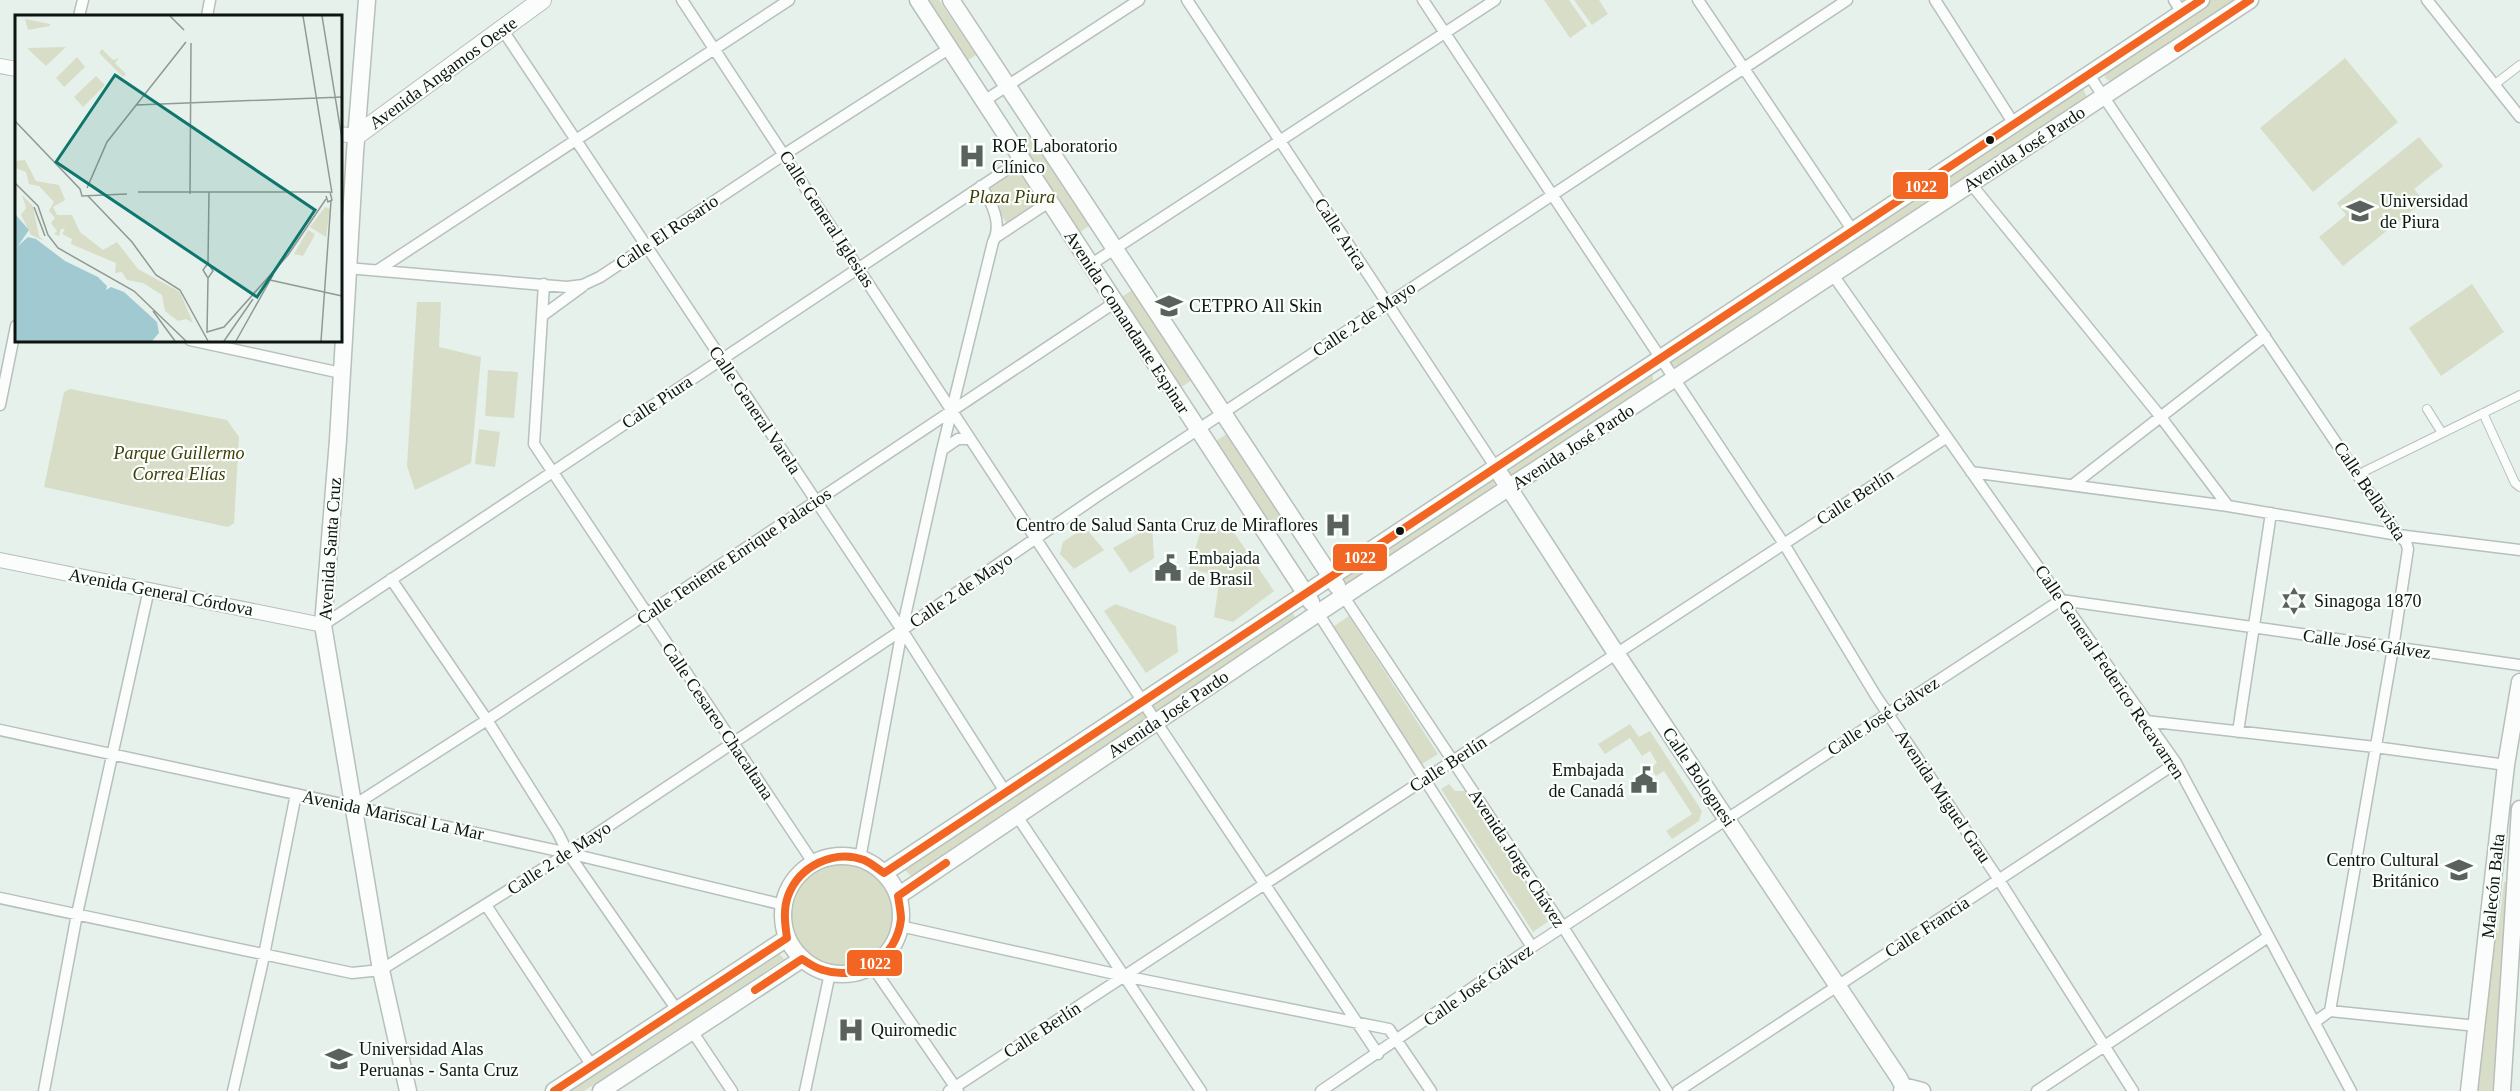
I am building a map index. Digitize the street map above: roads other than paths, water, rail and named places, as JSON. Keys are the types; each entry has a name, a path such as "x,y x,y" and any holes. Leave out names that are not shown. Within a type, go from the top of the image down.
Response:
{"main road":[{"name":"Avenida Santa Cruz","path":"367,0 348,135 347,268 323,625 381,970 408,1091"},
{"name":"Avenida Angamos Oeste","path":"348,135 542,0"},
{"name":"Avenida Comandante Espinar","path":"918,0 1318,613"},
{"name":"Avenida Comandante Espinar","path":"951,0 1344,597"},
{"name":"Avenida José Pardo","path":"884,873 2089,75 2178,7 2201,0"},
{"name":"Avenida José Pardo","path":"898,896 1318,613 1510,489 2250,0"},
{"name":"Calle Bolognesi","path":"1496,468 1903,1088 1922,1091"},
{"name":"Malecón Balta","path":"2469,1091 2506,765 2520,681"},
{"path":"2502,1091 2520,809"},
{"path":"833,857 860,859 884,873 898,896 901,911 900,926 890,951 872,966 852,974 830,973 815,968 802,959 787,938 783,922 787,894 795,880 814,864 833,857"},
{"path":"2508,1091 2517,1009 2520,915"},
{"path":"554,1091 787,938"},
{"path":"604,1090 802,959"}],"street":[{"path":"79,15 82,0"},
{"path":"207,15 210,0"},
{"name":"Calle General Iglesias","path":"682,0 1377,1054"},
{"path":"378,270 789,0"},
{"path":"984,101 1139,0"},
{"name":"Calle Arica","path":"1186,0 1496,468"},
{"name":"Avenida Miguel Grau","path":"1423,0 1784,544 1887,714 1999,880 2133,1091"},
{"path":"1090,265 1495,0"},
{"path":"1698,0 1853,231"},
{"name":"Calle 2 de Mayo","path":"381,970 568,853 1036,538 1847,0"},
{"path":"1935,0 2014,124"},
{"path":"2427,0 2520,117"},
{"name":"Calle General Varela","path":"502,29 902,630 1006,793"},
{"name":"Calle El Rosario","path":"347,268 575,287 583,285 600,277 950,48"},
{"path":"2494,85 2520,65"},
{"path":"0,66 15,69"},
{"name":"Calle Bellavista","path":"2089,75 2398,535 2406,542 2408,549 2330,1011"},
{"name":"Calle Piura","path":"323,625 1021,160"},
{"path":"1971,184 2160,416 2228,506"},
{"path":"981,186 994,206 996,237"},
{"path":"860,859 902,630 942,450 993,242 996,237 1049,202"},
{"path":"399,272 397,265 400,255"},
{"name":"Calle General Federico Recavarren","path":"1833,275 2176,763 2351,1091"},
{"name":"Calle Cesareo Chacaltana","path":"544,284 532,440 551,473 814,864"},
{"path":"542,316 583,285"},
{"name":"Calle Teniente Enrique Palacios","path":"353,806 646,615 1114,303"},
{"path":"0,405 15,331"},
{"path":"2074,484 2265,336"},
{"path":"199,342 341,373"},
{"path":"958,385 961,395 970,399"},
{"path":"2365,471 2520,395"},
{"path":"2427,409 2442,433"},
{"path":"2483,413 2515,483 2520,487"},
{"name":"Calle Berlín","path":"954,1090 1124,976 1947,437"},
{"path":"942,450 952,442 970,439"},
{"path":"1971,472 2074,484 2228,506 2398,535 2520,550"},
{"path":"2238,732 2271,513"},
{"name":"Avenida General Córdova","path":"0,560 323,625"},
{"path":"391,579 487,720 558,833 568,853 677,1010"},
{"path":"44,1091 77,914 149,590"},
{"name":"Avenida Jorge Chávez","path":"1344,597 1563,927 1667,1091"},
{"name":"Calle José Gálvez","path":"1321,1091 1563,927 2061,600 2520,665"},
{"name":"Avenida Jorge Chávez","path":"1318,613 1532,948"},
{"name":"Calle 2 de Mayo","path":"884,642 893,643 898,651"},
{"path":"2146,721 2375,747 2506,765"},
{"name":"Avenida Mariscal La Mar","path":"0,730 568,853 784,905"},
{"name":"Calle Francia","path":"1678,1091 2176,763"},
{"path":"233,1091 265,953 296,794"},
{"path":"1017,816 1201,1091"},
{"path":"0,898 352,973 381,970"},
{"path":"486,905 592,1066"},
{"path":"900,926 1124,976 1389,1029 1431,1091"},
{"path":"2037,1091 2268,937"},
{"path":"872,966 954,1090"},
{"path":"805,1091 830,973"},
{"path":"1342,1021 1347,1016 1348,1009"},
{"path":"2315,1022 2330,1011 2477,1026"},
{"path":"692,1031 732,1091"}],"place":[{"name":"ROE Laboratorio Clínico","path":"972,156"},
{"name":"Universidad de Piura","path":"2360,211"},
{"name":"CETPRO All Skin","path":"1169,306"},
{"name":"Centro de Salud Santa Cruz de Miraflores","path":"1338,525"},
{"name":"Embajada de Brasil","path":"1168,568"},
{"name":"Sinagoga 1870","path":"2294,601"},
{"name":"Embajada de Canadá","path":"1644,780"},
{"name":"Centro Cultural Británico","path":"2459,870"},
{"name":"Quiromedic","path":"851,1030"},
{"name":"Universidad Alas Peruanas - Santa Cruz","path":"339,1059"}],"park label":[{"name":"Plaza Piura","path":"1012,197"},
{"name":"Parque Guillermo Correa Elías","path":"179,463"}]}
